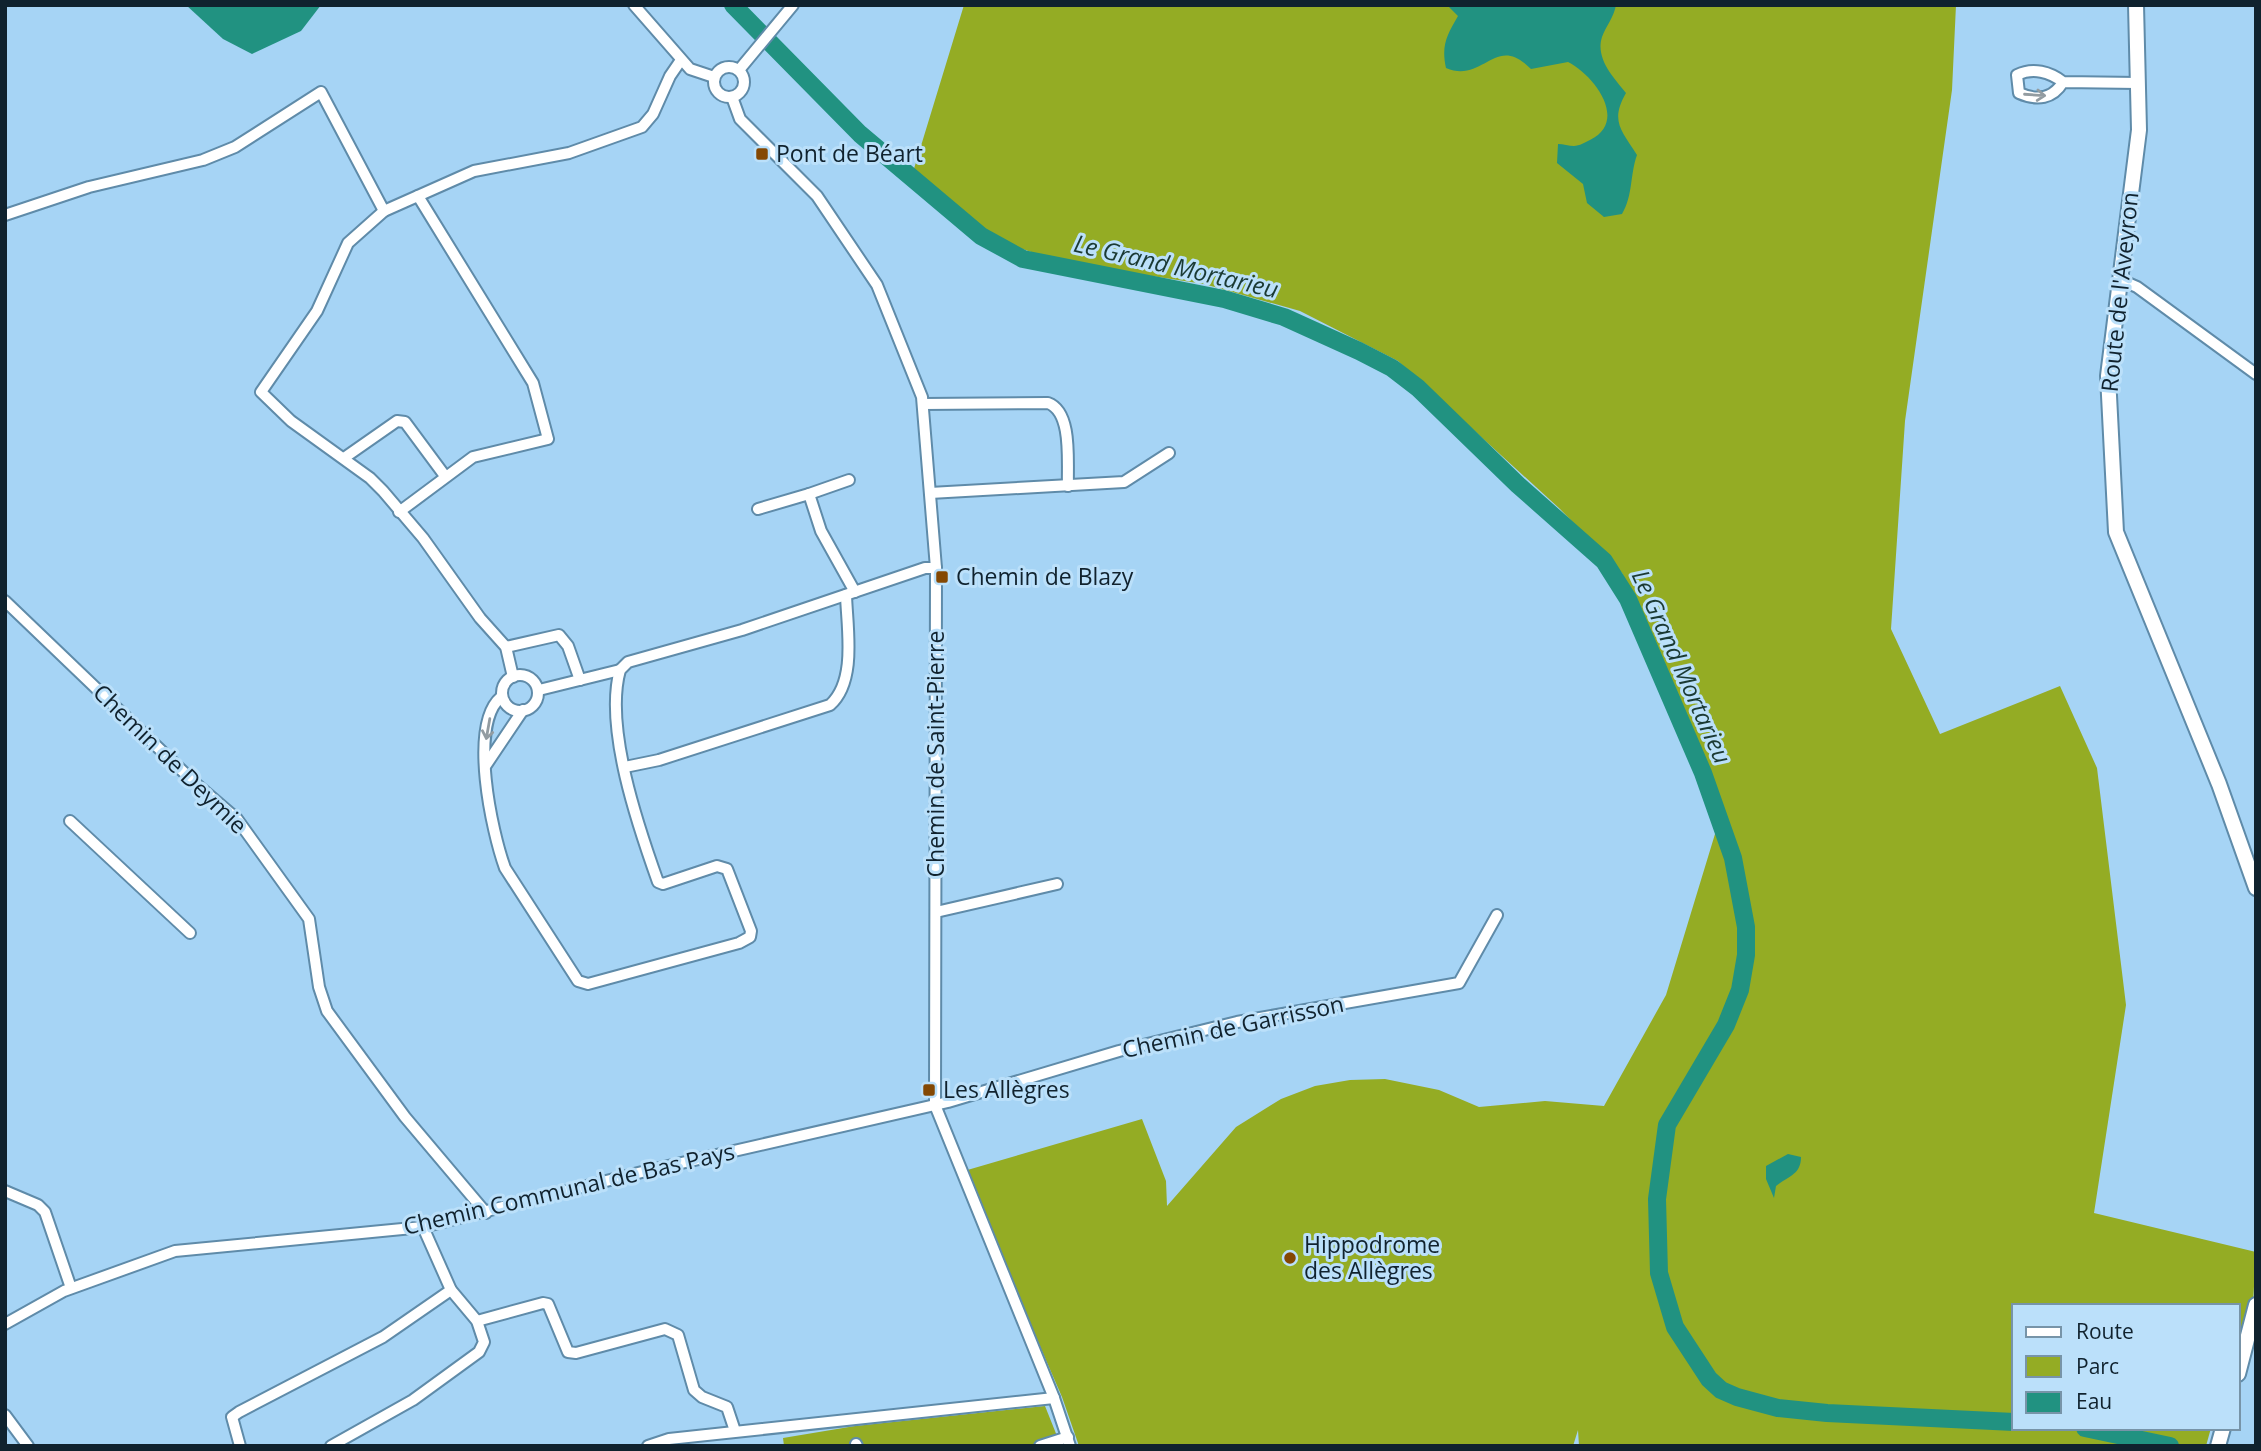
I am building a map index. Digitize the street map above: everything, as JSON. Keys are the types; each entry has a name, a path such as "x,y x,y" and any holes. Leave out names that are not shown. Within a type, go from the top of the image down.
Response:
{"street":[{"path":"634,5 681,60 698,74 715,77"},
{"path":"739,70 793,5"},
{"name":"Route de l'Aveyron","path":"2136,5 2138,130 2108,376 2116,532 2219,784 2256,888"},
{"path":"513,677 506,647 480,618 423,538 370,478 291,421 261,392 317,311 348,243 384,211 474,171 569,153 642,127 653,114 670,76 681,60"},
{"path":"725,67 739,70 744,78 744,88 733,97 723,96 716,91 715,77 725,67"},
{"path":"2063,82 2138,83"},
{"path":"5,215 89,187 203,160 235,147 321,92 384,211"},
{"name":"Chemin de Saint-Pierre","path":"733,97 740,119 817,196 877,285 923,404 936,568 935,1105 1069,1441"},
{"path":"399,512 473,457 548,439 533,383 418,196"},
{"path":"2121,280 2137,287 2256,374"},
{"path":"923,404 1048,403 1056,406 1060,411 1066,444 1068,486"},
{"path":"344,458 397,421 405,422 445,476"},
{"path":"930,493 1124,482 1169,453"},
{"path":"758,509 849,480"},
{"path":"625,767 659,760 830,705 839,696 846,681 850,594 821,531 809,494"},
{"path":"486,765 539,690 742,630 925,568 936,568"},
{"name":"Chemin de Deymie","path":"5,601 195,783 237,819 309,919 319,987 327,1011 405,1117 486,1213"},
{"path":"506,647 559,635 568,646 580,680"},
{"path":"513,677 495,703 488,728 487,794 505,868 578,981 587,984 739,943 750,937 751,931 727,869 718,866 663,884 658,882 635,819 625,767 616,706 624,666"},
{"path":"513,677 529,677 539,690"},
{"path":"501,697 511,710 523,710"},
{"path":"70,821 190,933"},
{"path":"936,912 1057,884"},
{"name":"Chemin de Garrisson","path":"935,1105 1119,1051 1237,1022 1459,983 1497,915"},
{"name":"Chemin Communal de Bas Pays","path":"5,1324 71,1288 118,1269 175,1251 424,1227 642,1172 935,1105"},
{"path":"5,1191 38,1205 45,1212 71,1288"},
{"path":"331,1446 413,1400 478,1352 484,1342 477,1321 451,1290 424,1227"},
{"path":"236,1444 232,1417 383,1338 451,1290"},
{"path":"477,1321 543,1303 548,1304 562,1345 568,1352 576,1353 665,1329 673,1330 678,1335 694,1390 702,1398 727,1407 735,1432"},
{"path":"2240,1366 2255,1309"},
{"path":"648,1446 669,1438 1054,1398"},
{"path":"5,1415 27,1446"},
{"path":"1040,1446 1069,1441"}],"green space":[{"path":"964,5 1956,5 1952,90 1905,421 1891,629 1940,734 2060,686 2097,768 2126,1005 2094,1213 2256,1252 2253,1304 2240,1342 2240,1304 2012,1304 2012,1430 2210,1430 2206,1446 1579,1446 1578,1430 1573,1446 1079,1446 1062,1397 964,1171 1142,1119 1166,1181 1167,1206 1236,1127 1281,1099 1315,1086 1350,1080 1385,1079 1439,1090 1479,1107 1545,1101 1604,1106 1666,995 1715,834 1717,790 1622,573 1560,509 1398,361 1300,311 1204,284 1060,262 997,240 913,172"},
{"path":"1045,1406 1061,1446 784,1446 783,1438 855,1426"}],"water":[{"path":"186,5 321,5 301,31 252,54 223,39"},
{"path":"1447,5 1616,5 1602,37 1601,53 1607,68 1626,93 1618,118 1622,132 1637,155 1628,200 1622,214 1604,217 1587,203 1583,184 1557,163 1558,144 1574,146 1584,143 1601,132 1607,122 1607,110 1597,87 1568,62 1531,69 1519,59 1508,55 1470,70 1446,68 1446,40 1458,16"},
{"path":"1788,1154 1801,1157 1799,1168 1776,1186 1774,1198 1766,1179 1766,1166"}],"waterway":[{"name":"Le Grand Mortarieu","path":"733,5 860,134 981,236 1023,259 1224,299 1284,317 1392,368 1418,388 1518,485 1604,561 1628,599 1703,773 1733,858 1746,927 1746,955 1740,990 1726,1025 1667,1125 1657,1199 1659,1273 1675,1327 1709,1379 1721,1390 1737,1397 1778,1408 1827,1413 2012,1422"},
{"name":"Le Grand Mortarieu","path":"2094,1430 2170,1446"}],"place":[{"name":"Pont de Béart","path":"762,154"},
{"name":"Chemin de Blazy","path":"942,577"},
{"name":"Les Allègres","path":"929,1090"},
{"name":"Hippodrome des Allègres","path":"1290,1258"}]}
